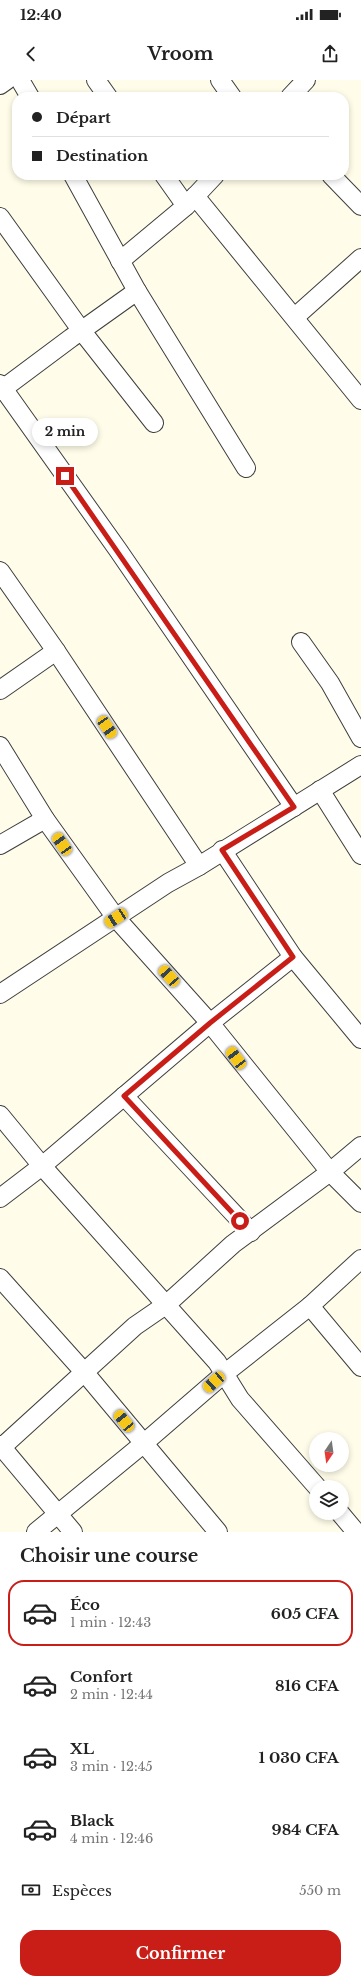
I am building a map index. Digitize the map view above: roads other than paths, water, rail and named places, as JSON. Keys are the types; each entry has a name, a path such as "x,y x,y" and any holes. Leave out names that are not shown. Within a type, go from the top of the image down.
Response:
{"street":[{"path":"0,85 7,80"},
{"path":"20,80 27,92"},
{"path":"96,80 104,92"},
{"path":"220,80 228,92"},
{"path":"295,92 306,80"},
{"path":"76,180 137,291 246,468"},
{"path":"169,180 191,201 295,317 361,400"},
{"path":"120,261 191,201 210,180"},
{"path":"336,180 361,206"},
{"path":"0,217 81,330 154,423"},
{"path":"295,317 361,258"},
{"path":"137,291 1,388 122,557 294,807"},
{"path":"0,571 56,651 199,866"},
{"path":"301,642 330,683 361,738"},
{"path":"0,690 56,651"},
{"path":"0,746 45,819 116,918 210,1023 330,1172 361,1203"},
{"path":"0,994 168,883 199,866 222,850 294,807 361,764"},
{"path":"320,790 361,855"},
{"path":"0,845 45,819"},
{"path":"222,850 293,957 361,1039"},
{"path":"0,1198 42,1166 210,1023 293,957"},
{"path":"124,1096 251,1232"},
{"path":"0,1115 42,1166 167,1304 217,1362 240,1399 311,1480"},
{"path":"73,1532 1,1446 85,1373 135,1326 167,1304 233,1244 330,1172 361,1146"},
{"path":"36,1532 143,1444 224,1374 310,1306 361,1259"},
{"path":"0,1278 85,1373 218,1532"},
{"path":"310,1306 361,1367"},
{"path":"347,1520 359,1532"}]}
